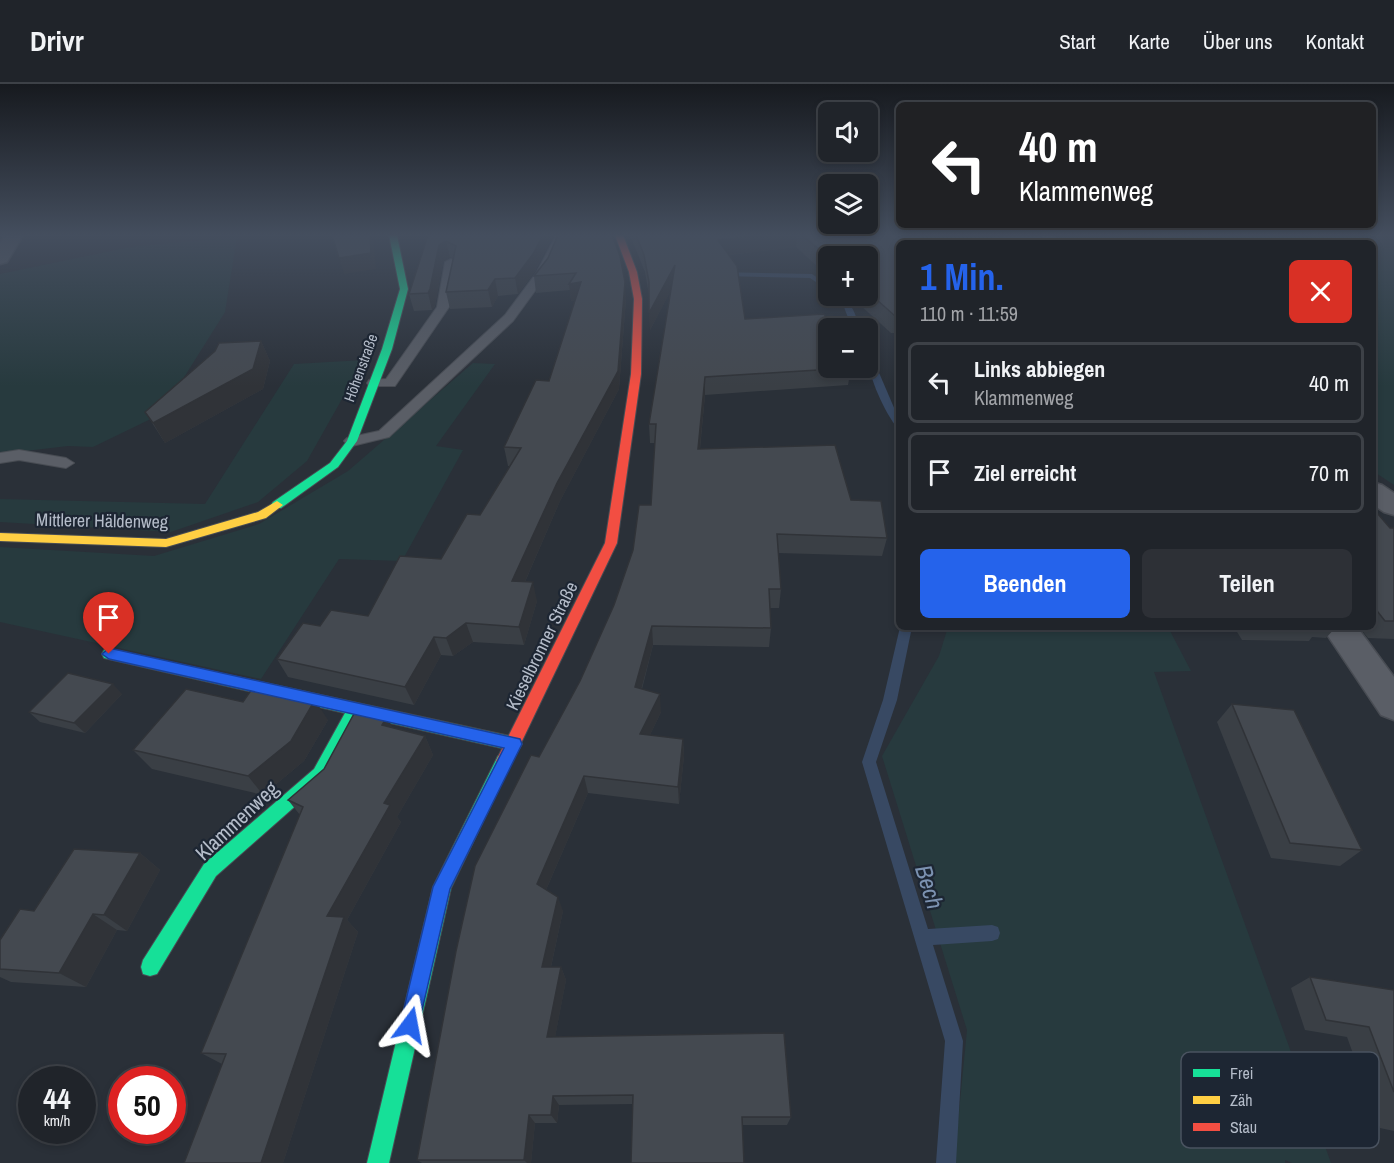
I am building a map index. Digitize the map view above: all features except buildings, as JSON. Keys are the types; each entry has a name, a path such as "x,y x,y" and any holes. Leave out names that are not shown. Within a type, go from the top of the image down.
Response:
{"street":[{"name":"Höhenstraße","path":"352,441 387,349 403,285"},
{"name":"Kieselbronner Straße","path":"378,1163 442,887 611,543 636,374 638,299 635,285"},
{"name":"Mittlerer Häldenweg","path":"0,537 166,543 262,515 334,465 352,441"},
{"path":"1376,493 1394,506"},
{"path":"1341,630 1394,705"},
{"path":"109,654 514,744"},
{"name":"Klammenweg","path":"150,967 210,870 320,774 355,709"}],"lane":[{"path":"374,383 390,384 443,307 447,285"},
{"path":"352,441 384,434 509,318 533,285"},
{"path":"0,458 19,455 66,463"}],"green space":[{"path":"0,285 229,285 225,312 161,414 93,447 68,446 0,454"},
{"path":"1376,285 1394,285 1394,485 1376,473"},
{"path":"364,360 307,461 258,502 171,532 0,522 0,499 205,504 294,364"},
{"path":"473,363 495,364 436,446 463,450 402,561 339,559 261,679 0,622 0,547 154,556 259,524 348,471"},
{"path":"947,630 1170,630 1191,671 1154,672 1291,1052 1181,1052 1181,1148 1326,1148 1331,1163 1292,1163 1285,1160 1285,1163 954,1163 967,1030 882,756 939,656"}],"waterway":[{"name":"Bech","path":"847,306 852,318"},
{"name":"Bech","path":"877,378 896,420"},
{"name":"Bech","path":"905,630 890,700 869,762 923,938"},
{"path":"923,938 992,933"},
{"name":"Bech","path":"923,938 954,1041 946,1163"}],"traffic: fast":[{"path":"277,505 334,465 352,441 387,349 403,285"},
{"path":"109,654 514,744"},
{"path":"150,967 210,870 320,774 355,709"},
{"path":"378,1163 442,887 504,761"}],"traffic: slow":[{"path":"0,537 166,543 262,515 277,505"}],"traffic: jam":[{"path":"504,761 611,543 636,374 638,299 635,285"}],"route":[{"path":"109,654 514,744 442,887 410,1025"}]}
